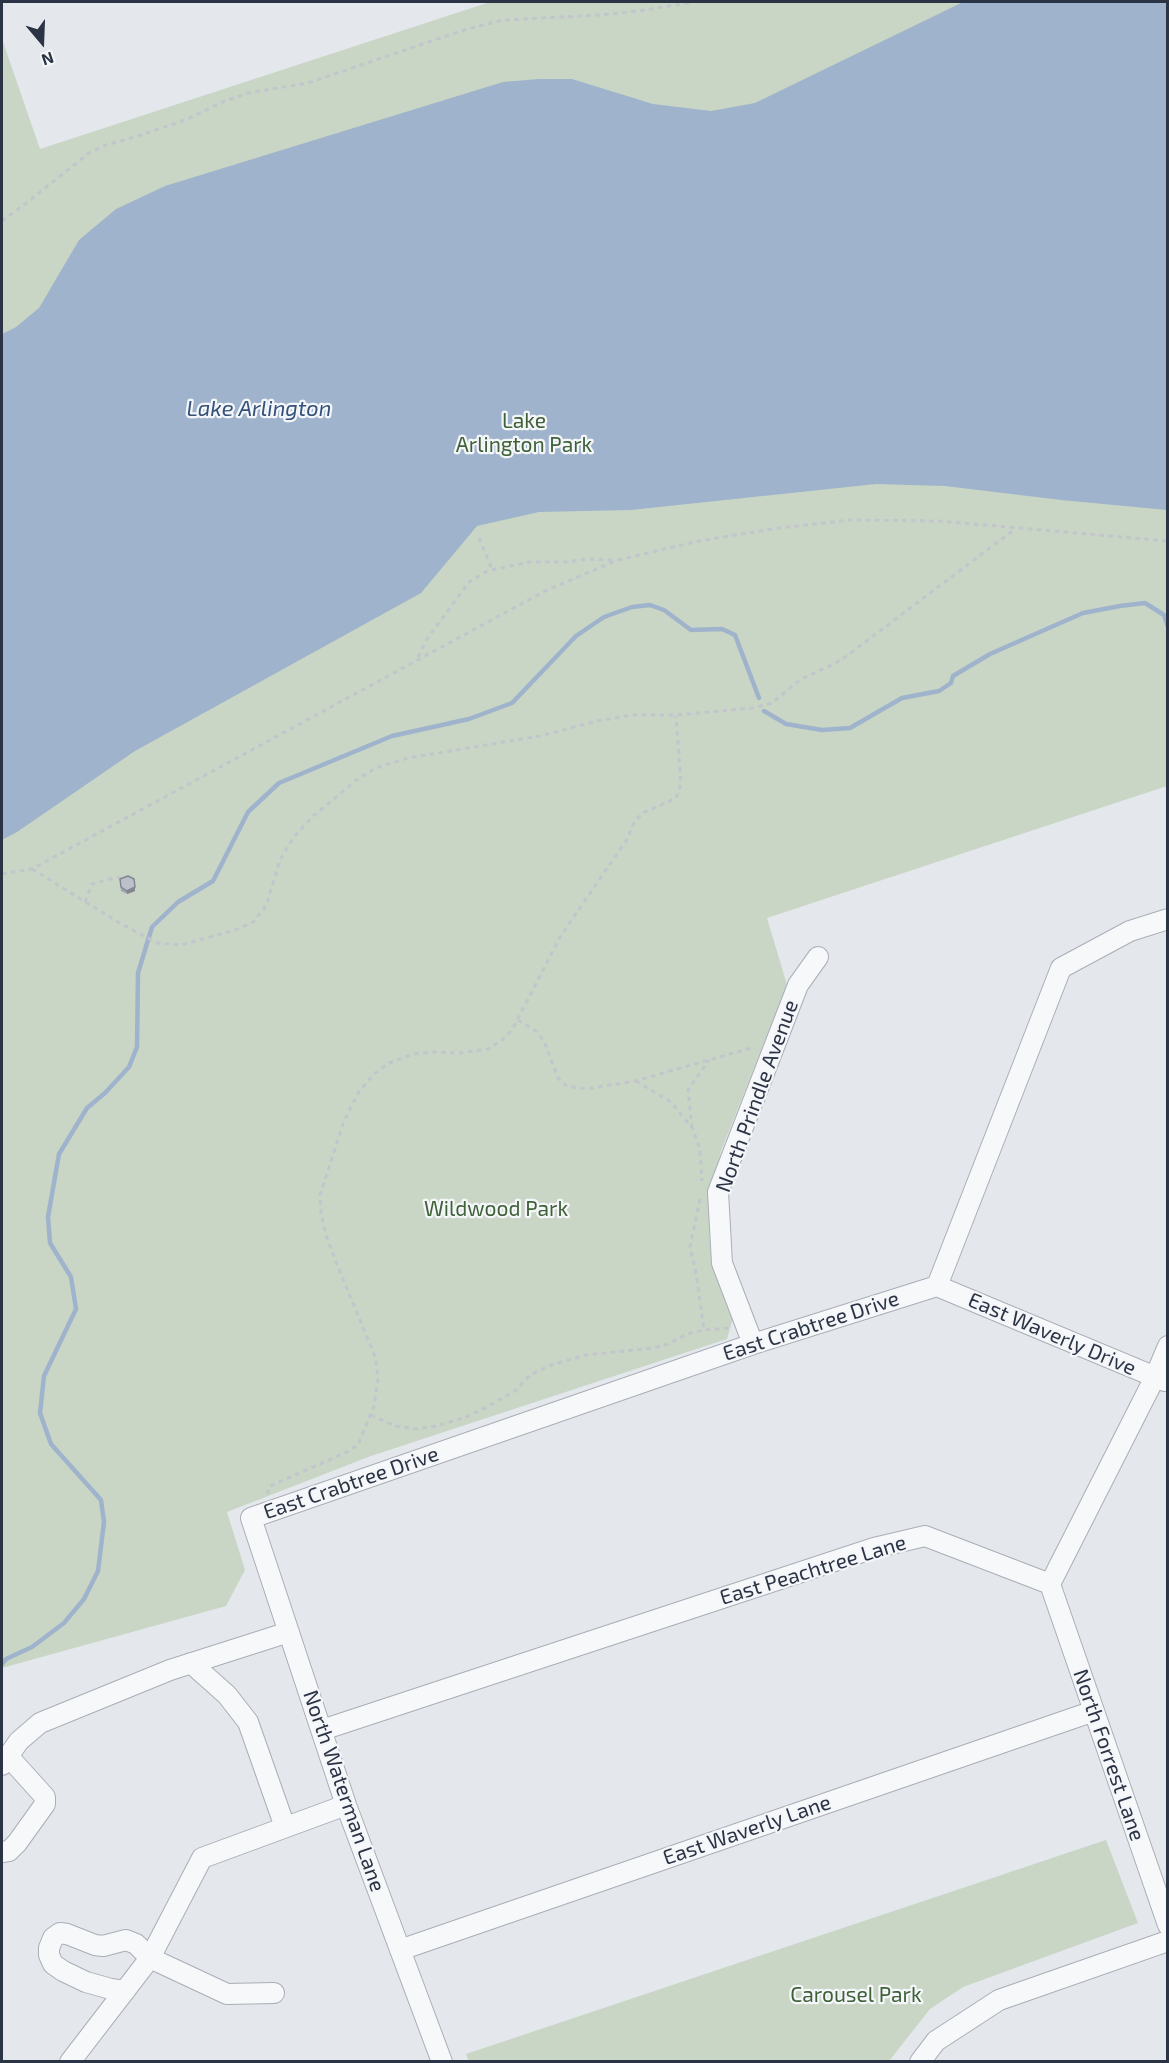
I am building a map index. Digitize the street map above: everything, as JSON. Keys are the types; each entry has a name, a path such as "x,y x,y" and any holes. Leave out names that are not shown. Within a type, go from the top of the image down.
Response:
{"street":[{"path":"937,1286 1061,968 1130,931 1167,919"},
{"name":"North Prindle Avenue","path":"753,1344 722,1263 718,1192 798,985 818,957"},
{"name":"East Crabtree Drive","path":"251,1518 753,1344 937,1286"},
{"name":"East Waverly Drive","path":"937,1286 1161,1380"},
{"path":"1050,1584 1161,1380 1167,1346"},
{"name":"North Waterman Lane","path":"251,1518 346,1805 442,2061"},
{"name":"East Peachtree Lane","path":"322,1730 874,1548 925,1536 1050,1584"},
{"name":"North Forrest Lane","path":"1050,1584 1167,1925"},
{"path":"2,1852 9,1851 17,1843 45,1804 45,1797 5,1760 19,1741 40,1723 170,1670 289,1632"},
{"path":"191,1664 227,1695 248,1722 285,1827"},
{"name":"East Waverly Lane","path":"400,1950 1094,1711"},
{"path":"70,2061 150,1958 202,1858 346,1805"},
{"path":"125,1991 86,1982 58,1968 53,1964 49,1955 53,1938 60,1933 68,1934 88,1943 104,1946 126,1940 136,1944 150,1958 227,1994 274,1993"},
{"path":"920,2061 936,2041 999,2000 1167,1941"}],"path":[{"path":"667,2 668,7"},
{"path":"2,220 89,153 106,145 185,120 248,93 308,83 464,30 503,21 600,15 693,2"},
{"path":"2,874 32,869 545,591 618,560 711,539 778,528 850,520 939,521 1167,541"},
{"path":"32,869 84,902 157,943 181,945 235,930 253,922 266,906 280,860 293,838 312,817 359,778 376,768 408,758 540,736 597,721 632,715 676,716 753,708 772,703 786,694 801,679 848,656 1017,528"},
{"path":"479,538 492,569"},
{"path":"418,658 427,639 469,582 487,571 530,562 618,560"},
{"path":"267,1494 270,1486 339,1456 358,1445 374,1406 378,1380 376,1359 336,1263 321,1213 320,1195 344,1121 358,1093 374,1074 389,1063 413,1054 459,1053 488,1049 512,1030 560,937 626,841 635,821 643,813 675,798 681,784 676,716"},
{"path":"84,902 92,884 118,877 125,881"},
{"path":"518,1019 536,1031 544,1041 558,1078 567,1086 586,1089 635,1081 777,1041"},
{"path":"702,1183 700,1150 693,1130 688,1090 709,1060"},
{"path":"635,1081 671,1102 693,1130"},
{"path":"701,1194 690,1247 704,1330"},
{"path":"371,1415 395,1426 416,1429 436,1426 464,1418 487,1407 515,1391 530,1375 551,1365 586,1356 653,1348 668,1344 687,1334 704,1330 715,1331 746,1326"}],"green space":[{"name":"Lake Arlington Park","path":"490,2 1168,2 1167,786 767,918 787,985 721,1151 711,1191 709,1229 711,1255 733,1318 727,1339 371,1456 227,1512 245,1570 226,1606 2,1668 2,39 40,149"},
{"name":"Carousel Park","path":"1106,1840 1138,1923 963,1987 930,2009 889,2061 469,2062 466,2054"}],"water":[{"name":"Lake Arlington","path":"963,2 1167,2 1167,510 945,486 876,484 631,510 539,512 477,526 421,593 135,751 2,840 2,334 16,327 39,308 79,240 116,209 165,186 503,82 572,79 653,104 711,111 755,103"}],"building":[{"path":"128,876 134,879 135,887 127,891 121,887 120,879"}],"waterway":[{"path":"764,711 786,724 822,730 850,728 902,698 939,691 951,683 953,676 990,654 1083,613 1145,603 1164,615 1168,627"},
{"path":"2,1664 6,1659 32,1647 64,1623 84,1599 98,1571 104,1522 101,1500 51,1444 40,1413 44,1376 76,1309 71,1277 50,1243 48,1217 59,1154 87,1108 105,1093 129,1067 137,1047 138,973 152,927 178,902 213,881 248,812 279,783 392,736 469,719 512,703 576,636 604,617 632,607 650,605 664,610 691,630 722,629 735,635 759,698"}],"park label":[{"name":"Wildwood Park","path":"496,1209"}]}
